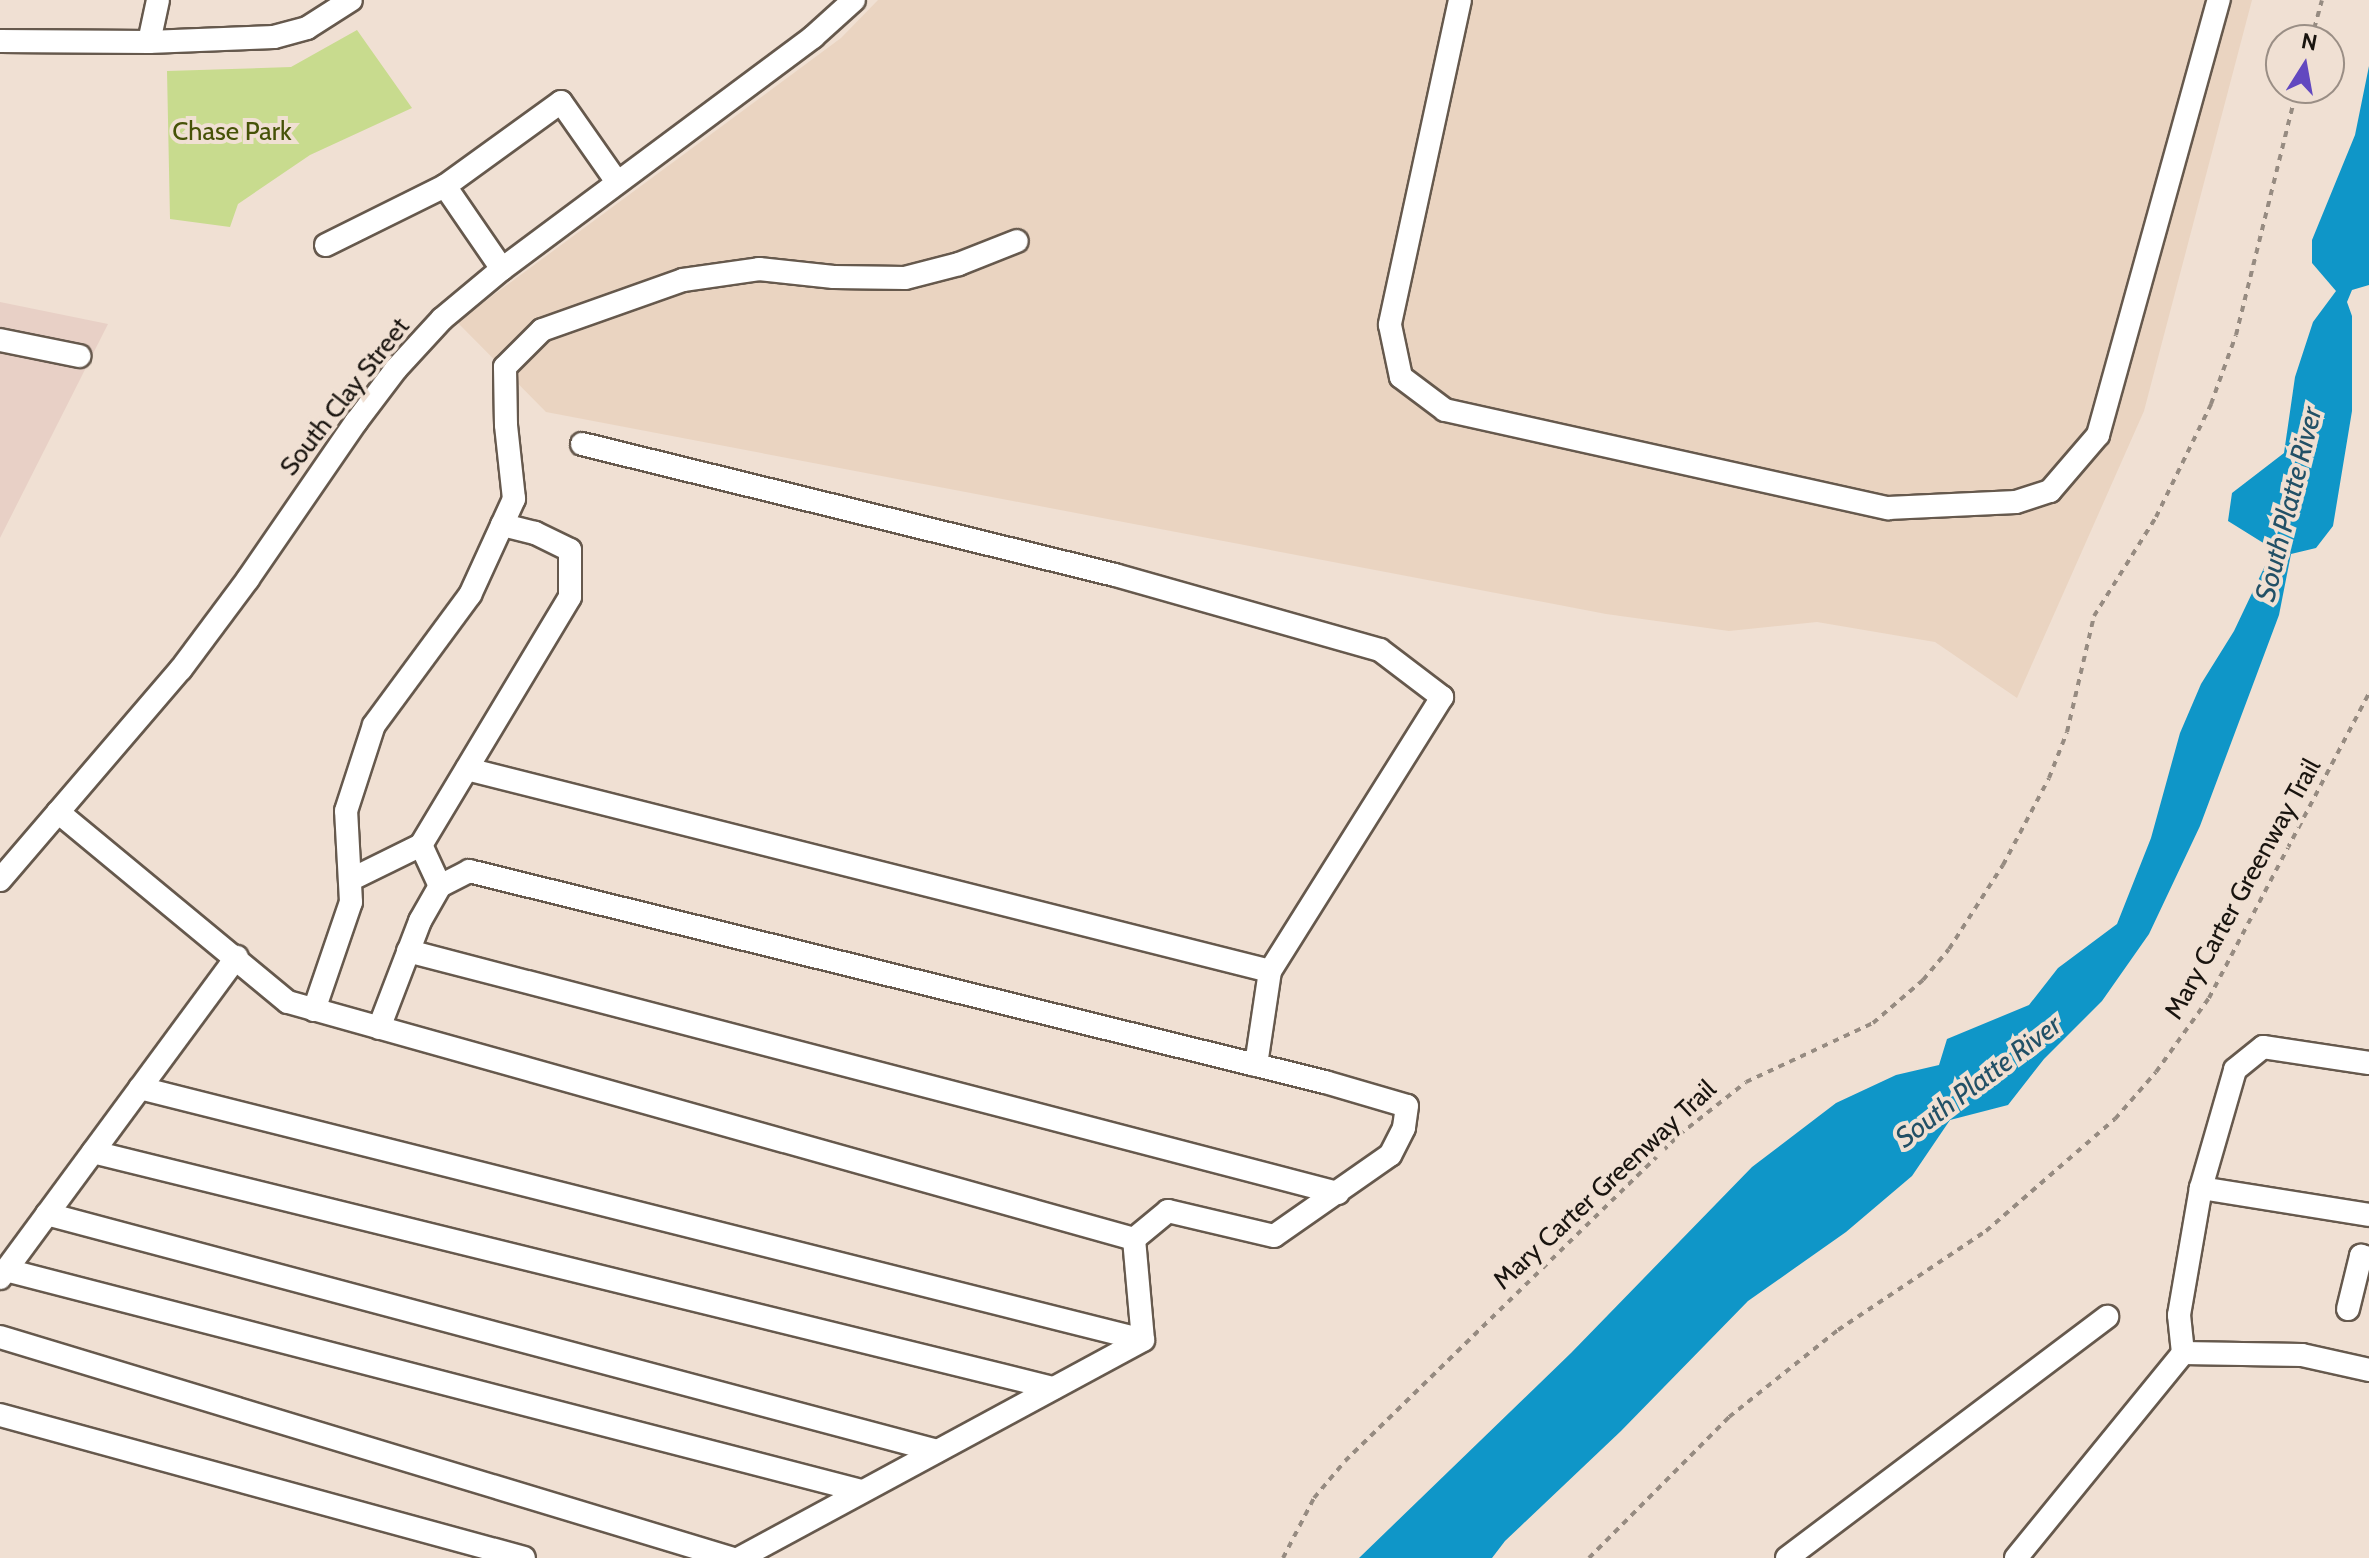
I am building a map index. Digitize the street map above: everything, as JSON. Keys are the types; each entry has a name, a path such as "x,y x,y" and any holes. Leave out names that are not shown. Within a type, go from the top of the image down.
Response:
{"street":[{"path":"149,42 158,0"},
{"path":"0,41 149,42 274,37 307,28 351,0"},
{"name":"South Clay Street","path":"0,880 181,669 396,369 442,319 502,269 792,53 854,0"},
{"path":"1460,0 1390,325 1401,377 1445,410 1888,508 2016,502 2050,491 2098,435 2219,0"},
{"path":"326,245 445,186 561,102 617,182"},
{"path":"445,186 502,269"},
{"path":"314,1010 351,902 346,811 374,725 470,595 514,499 506,425 505,367 542,330 683,280 759,269 834,277 905,278 959,264 1017,241"},
{"path":"0,340 79,356"},
{"path":"582,444 1115,575 1380,650 1442,697 1270,971 1256,1065"},
{"path":"350,880 421,845 570,597 570,550 535,533 502,525"},
{"path":"467,769 1270,971"},
{"path":"58,812 288,1002 1134,1239"},
{"path":"421,845 440,886"},
{"path":"379,1028 420,921 440,886 469,871 1256,1065 1407,1106 1404,1128 1390,1155 1274,1236 1168,1211 1134,1239"},
{"path":"408,951 1338,1193"},
{"path":"237,957 3,1274 862,1491"},
{"path":"2016,1558 2183,1353 2179,1315 2201,1188 2235,1070 2263,1047 2369,1063"},
{"path":"140,1088 1143,1340"},
{"path":"93,1152 1053,1388"},
{"path":"2201,1188 2369,1215"},
{"path":"47,1214 937,1451"},
{"path":"1134,1239 1143,1340"},
{"path":"2348,1309 2361,1256 2369,1258"},
{"path":"1787,1558 2107,1317"},
{"path":"0,1337 730,1558"},
{"path":"740,1558 1143,1340"},
{"path":"2183,1353 2302,1355 2369,1370"},
{"path":"0,1415 524,1558"}],"path":[{"path":"2315,24 2322,0"},
{"name":"Mary Carter Greenway Trail","path":"1283,1558 1314,1498 1345,1461 1679,1135 1746,1082 1873,1023 1923,980 1949,949 2003,865 2049,778 2067,732 2094,616 2156,517 2211,404 2236,335 2293,104"},
{"name":"Mary Carter Greenway Trail","path":"1589,1558 1729,1417 1838,1330 1986,1231 2115,1119 2156,1072 2209,998 2369,693"}],"shaded area":[{"path":"878,0 2252,0 2144,411 2017,698 1935,642 1817,622 1729,631 1606,614 546,412 457,322 841,38"},
{"path":"0,302 108,324 0,538"}],"green space":[{"name":"Chase Park","path":"357,30 412,108 310,155 238,204 230,227 170,219 167,71 291,67"}],"water":[{"name":"South Platte River","path":"2369,66 2369,285 2352,290 2347,302 2352,316 2352,411 2333,526 2316,548 2291,554 2279,615 2200,826 2149,934 2102,1001 2044,1059 2008,1105 1950,1120 1912,1176 1846,1232 1748,1301 1621,1431 1505,1541 1492,1558 1359,1558 1571,1353 1752,1167 1836,1103 1896,1075 1939,1065 1947,1039 2029,1005 2058,968 2117,924 2151,838 2180,733 2201,684 2234,631 2273,549 2228,521 2232,493 2284,453 2295,377 2313,322 2336,291 2312,263 2312,240 2355,135"}]}
